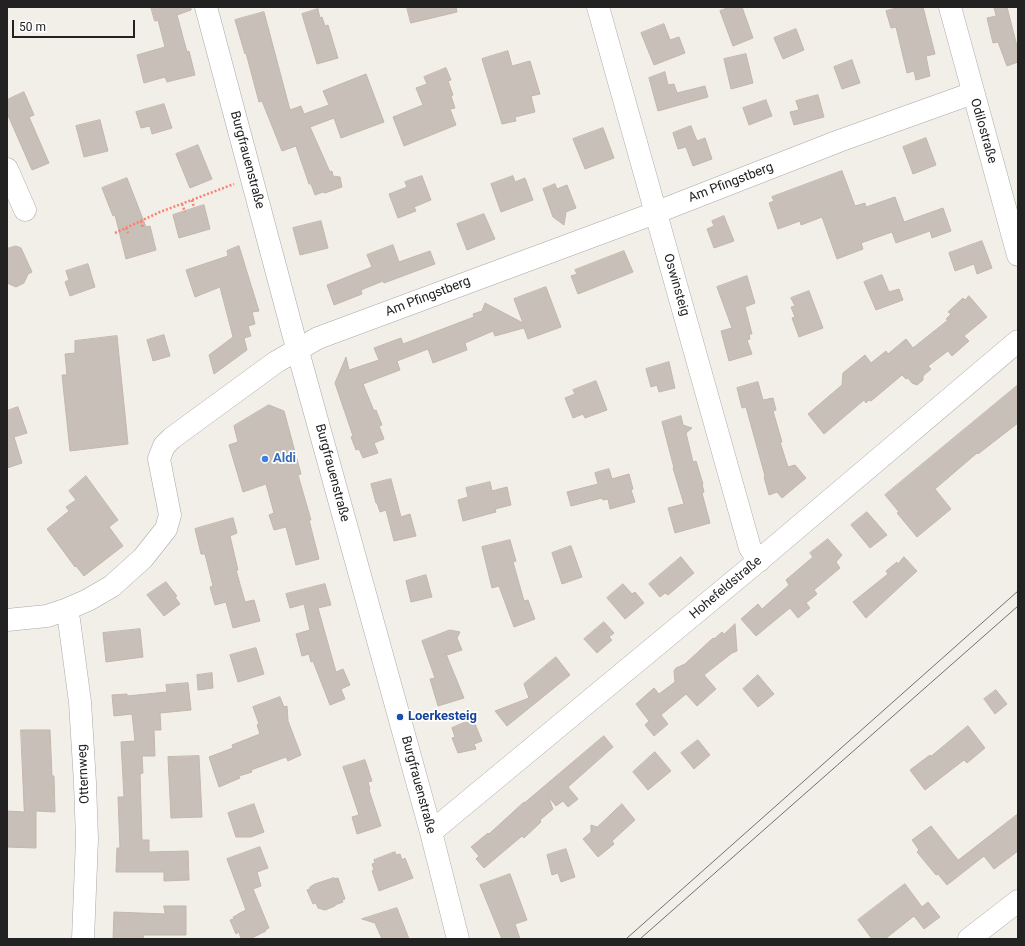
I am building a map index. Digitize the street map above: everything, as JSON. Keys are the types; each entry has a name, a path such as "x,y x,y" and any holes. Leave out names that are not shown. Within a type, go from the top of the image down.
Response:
{"street":[{"name":"Burgfrauenstraße","path":"206,7 298,349 431,832 458,939"},
{"name":"Oswinsteig","path":"598,7 750,548 759,560"},
{"name":"Odilostraße","path":"950,7 1018,255"},
{"name":"Am Pfingstberg","path":"7,620 47,616 88,600 112,586 143,558 166,529 170,515 159,459 164,446 172,438 208,411 276,362 318,338 655,213 839,141 973,93"},
{"path":"7,169 25,210"},
{"name":"Hohefeldstraße","path":"431,832 759,560 1018,341"},
{"name":"Otternweg","path":"65,610 69,620 80,702 85,783 87,839 84,939"},
{"path":"969,939 1018,901"}],"path":[{"path":"115,233 237,182"},
{"path":"192,200 194,208"},
{"path":"182,204 185,212"},
{"path":"141,221 143,228"},
{"path":"126,228 128,233"}],"building":[{"path":"151,7 191,7 191,10 177,15 195,75 167,82 165,77 144,83 137,55 165,47 158,20 155,21"},
{"path":"407,7 456,7 457,12 411,23"},
{"path":"730,7 742,7 753,38 733,46 720,11"},
{"path":"901,7 923,7 935,54 926,56 930,76 916,80 914,71 907,73 896,27 891,28 886,11"},
{"path":"994,7 1007,7 1018,50 1018,62 1007,66 998,42 993,43 987,18 996,16"},
{"path":"318,9 320,18 322,17 325,26 328,25 338,58 317,64 302,14"},
{"path":"264,12 290,110 301,106 304,114 329,105 323,91 366,74 384,122 341,138 334,118 310,127 330,172 332,171 333,176 340,177 342,187 315,195 311,184 309,184 296,146 282,151 262,101 259,102 246,53 245,54 235,20"},
{"path":"664,24 670,40 679,37 685,53 654,65 641,33"},
{"path":"796,29 804,50 783,59 774,38"},
{"path":"508,51 512,66 530,61 540,94 531,96 535,112 515,117 516,121 502,124 482,59"},
{"path":"746,54 753,83 731,89 724,59"},
{"path":"852,60 860,83 842,89 834,67"},
{"path":"446,68 451,80 448,81 453,95 451,96 455,108 450,109 456,125 404,146 393,117 423,105 416,88 427,84 424,77"},
{"path":"665,72 668,85 674,84 677,93 705,86 708,97 658,111 649,78"},
{"path":"24,92 34,115 29,117 49,163 32,170 7,113 7,100"},
{"path":"818,95 824,117 794,125 790,112 799,110 796,101"},
{"path":"766,100 772,116 749,125 743,108"},
{"path":"164,104 172,128 152,134 150,126 141,128 136,112"},
{"path":"100,120 108,151 84,157 76,126"},
{"path":"691,126 697,141 705,138 712,159 693,166 686,147 678,149 673,133"},
{"path":"603,128 614,158 585,169 573,139"},
{"path":"926,138 936,165 913,174 903,147"},
{"path":"198,145 212,179 190,188 176,154"},
{"path":"842,171 855,206 865,203 866,207 895,197 904,222 943,208 951,231 932,238 930,231 896,243 892,232 861,243 863,249 837,259 822,217 801,225 800,221 778,229 769,203 774,201 772,197"},
{"path":"422,176 431,200 414,207 416,211 398,218 389,194 407,187 405,182"},
{"path":"513,176 515,182 525,178 533,200 501,212 491,184"},
{"path":"127,178 146,227 150,226 156,250 126,259 115,215 113,216 102,188"},
{"path":"555,184 557,189 567,185 576,208 566,212 564,225 553,217 543,189"},
{"path":"204,205 210,229 179,238 173,215"},
{"path":"484,214 495,239 467,250 457,224"},
{"path":"724,216 734,241 714,248 707,229 714,226 712,221"},
{"path":"321,221 328,248 300,255 293,228"},
{"path":"982,241 992,268 977,274 974,264 955,271 949,253"},
{"path":"393,245 399,262 430,251 435,264 384,283 383,281 361,290 362,294 334,305 327,285 372,267 367,255"},
{"path":"16,246 21,248 32,272 28,274 24,283 16,287 7,283 7,249"},
{"path":"239,246 259,311 252,312 255,324 248,326 251,336 244,338 247,350 214,374 209,355 233,337 220,287 195,297 186,270 228,256 227,251"},
{"path":"624,251 633,272 578,294 571,276 577,274 575,270"},
{"path":"88,264 95,287 70,296 65,282 69,280 66,271"},
{"path":"882,275 889,292 899,289 903,300 876,310 864,282"},
{"path":"747,276 755,303 745,307 752,334 749,334 750,339 747,340 752,354 729,361 721,331 732,328 717,287"},
{"path":"546,287 561,327 528,339 524,328 495,336 493,331 465,343 467,350 433,363 428,349 397,361 400,370 363,384 374,411 376,410 382,425 379,426 384,439 374,443 378,453 363,458 359,449 356,450 351,437 353,436 335,383 346,357 349,370 379,360 374,348 401,338 403,344 474,317 473,314 482,311 485,303 523,323 514,299"},
{"path":"809,291 823,328 799,337 792,318 795,317 791,307 795,306 791,298"},
{"path":"969,296 987,317 964,336 969,341 952,356 948,351 928,366 931,369 923,376 923,380 917,385 902,375 871,401 869,400 866,403 864,400 824,434 808,414 842,385 843,373 865,355 871,363 886,351 888,354 906,339 913,348 948,320 946,319 951,314 948,312 963,298 965,300"},
{"path":"164,335 170,356 153,361 147,340"},
{"path":"117,336 128,444 70,451 62,375 67,375 65,354 75,353 75,341"},
{"path":"669,362 675,388 659,392 657,385 651,387 646,369"},
{"path":"596,381 607,410 585,418 583,414 573,418 565,398 575,394 573,390"},
{"path":"758,382 763,400 773,398 776,410 773,411 782,442 780,442 788,467 795,465 806,478 782,498 777,492 769,495 746,407 742,408 737,388"},
{"path":"1018,385 1018,423 978,454 977,453 935,489 951,509 917,537 897,513 899,512 885,495"},
{"name":"Aldi","path":"269,405 284,411 301,474 298,475 311,520 309,520 319,559 296,565 286,527 274,530 269,515 274,513 266,484 243,492 229,445 238,442 234,426"},
{"path":"18,407 27,433 14,437 22,463 7,468 7,411"},
{"path":"681,416 683,425 692,428 686,433 693,462 696,461 703,484 704,492 702,493 710,523 675,533 668,508 684,504 673,468 662,422"},
{"path":"609,469 612,479 629,474 633,489 631,490 635,502 610,509 608,499 603,500 602,498 571,506 567,492 598,484 595,473"},
{"path":"86,476 118,520 109,527 123,546 84,576 76,566 75,567 47,529 69,511 66,507 76,500 69,491"},
{"path":"391,479 401,517 410,514 416,536 394,541 386,510 380,512 376,503 371,484"},
{"path":"490,482 492,491 507,487 511,505 495,509 496,512 463,521 458,500 468,497 466,488"},
{"path":"867,512 887,535 870,548 851,525"},
{"path":"233,518 237,533 230,536 238,570 236,570 245,602 254,600 260,621 233,628 226,602 215,605 210,587 213,586 205,554 201,554 195,529"},
{"path":"828,539 842,555 836,562 840,568 814,590 817,594 806,603 810,608 798,618 790,608 756,636 741,619 758,604 762,609 789,585 786,580 813,557 810,553"},
{"path":"510,540 516,561 513,562 524,601 528,600 535,619 514,627 499,586 492,588 482,547"},
{"path":"571,546 582,577 562,584 552,553"},
{"path":"681,557 694,573 668,595 665,593 660,597 649,584"},
{"path":"904,557 917,571 866,618 853,602 888,574 886,571 897,562 898,564"},
{"path":"426,575 432,597 411,602 406,581"},
{"path":"166,582 177,596 175,597 180,604 164,616 147,595"},
{"path":"325,584 331,605 318,608 336,672 343,669 350,685 341,689 345,699 330,705 309,654 302,656 296,634 310,630 304,604 290,608 286,594"},
{"path":"623,584 632,594 635,592 644,603 625,619 607,598"},
{"path":"604,622 614,633 609,637 612,640 597,653 584,639"},
{"path":"735,624 737,651 732,653 704,675 716,689 697,706 686,694 661,715 668,724 654,736 645,725 649,721 636,704 654,688 659,694 675,682 674,671 676,668 685,664 713,638 714,639 722,632 724,634"},
{"path":"140,629 143,657 106,662 103,633"},
{"path":"450,630 460,632 457,638 462,650 447,655 446,654 464,698 438,706 430,679 435,678 422,641"},
{"path":"256,648 264,674 238,682 230,655"},
{"path":"556,657 570,675 507,726 495,711 529,698 524,684"},
{"path":"212,673 213,688 198,690 197,675"},
{"path":"758,675 774,694 758,707 743,689"},
{"path":"188,683 191,710 160,713 161,730 154,730 155,756 142,756 143,773 140,774 142,840 149,840 149,852 188,851 189,880 164,881 164,872 116,872 117,848 120,848 118,797 124,797 121,742 135,741 132,714 114,716 112,695 127,694 127,696 167,692 166,685"},
{"path":"996,690 1007,704 995,714 984,699"},
{"path":"280,697 284,707 287,706 288,721 301,755 288,761 286,757 251,770 252,772 239,776 240,778 219,787 209,757 233,748 232,745 260,734 257,725 259,724 253,707"},
{"path":"473,719 482,741 474,744 476,749 458,753 452,738 455,737 452,728"},
{"path":"968,726 985,748 967,763 964,760 925,790 910,770 930,755 931,756"},
{"path":"21,730 50,730 55,812 36,811 36,848 7,847 7,811 24,812"},
{"path":"604,736 613,747 568,787 578,799 568,807 563,801 556,806 548,796 553,809 540,820 541,822 524,838 522,836 484,868 476,859 479,856 471,847 488,833 489,834 524,802"},
{"path":"698,740 710,755 694,769 681,753"},
{"path":"655,752 671,771 648,790 633,772"},
{"path":"199,756 202,817 171,818 168,757"},
{"path":"365,760 372,781 368,782 369,790 381,826 357,834 352,817 359,815 343,767"},
{"path":"254,804 264,832 251,837 236,837 228,813"},
{"path":"622,804 635,820 612,841 614,844 598,857 583,839 591,832 591,825 597,827"},
{"path":"1018,814 1018,851 994,869 984,856 947,885 938,874 936,875 917,852 919,850 912,840 931,826 958,860"},
{"path":"260,847 268,868 257,872 261,886 253,889 269,928 250,939 241,939 239,932 236,934 230,920 234,919 233,917 246,910 227,859"},
{"path":"566,849 575,877 561,882 558,873 552,875 547,855"},
{"path":"395,852 396,855 400,854 402,860 405,858 413,878 379,891 372,871 374,870 372,864 375,863 374,860"},
{"path":"510,874 527,920 515,924 520,939 502,939 480,885"},
{"path":"338,878 345,899 342,900 343,902 325,910 318,908 316,903 313,904 307,890 315,884"},
{"path":"905,884 922,907 928,902 940,917 924,929 914,916 885,939 872,939 858,920"},
{"path":"164,906 186,906 186,935 144,935 143,939 113,939 114,912 165,914"},
{"path":"397,908 409,939 382,939 375,923 362,919"}],"tram line":[{"path":"626,939 1018,591"},
{"path":"640,939 1018,606"}],"place":[{"name":"Aldi","path":"265,459"},
{"name":"Loerkesteig","path":"400,717"}]}
